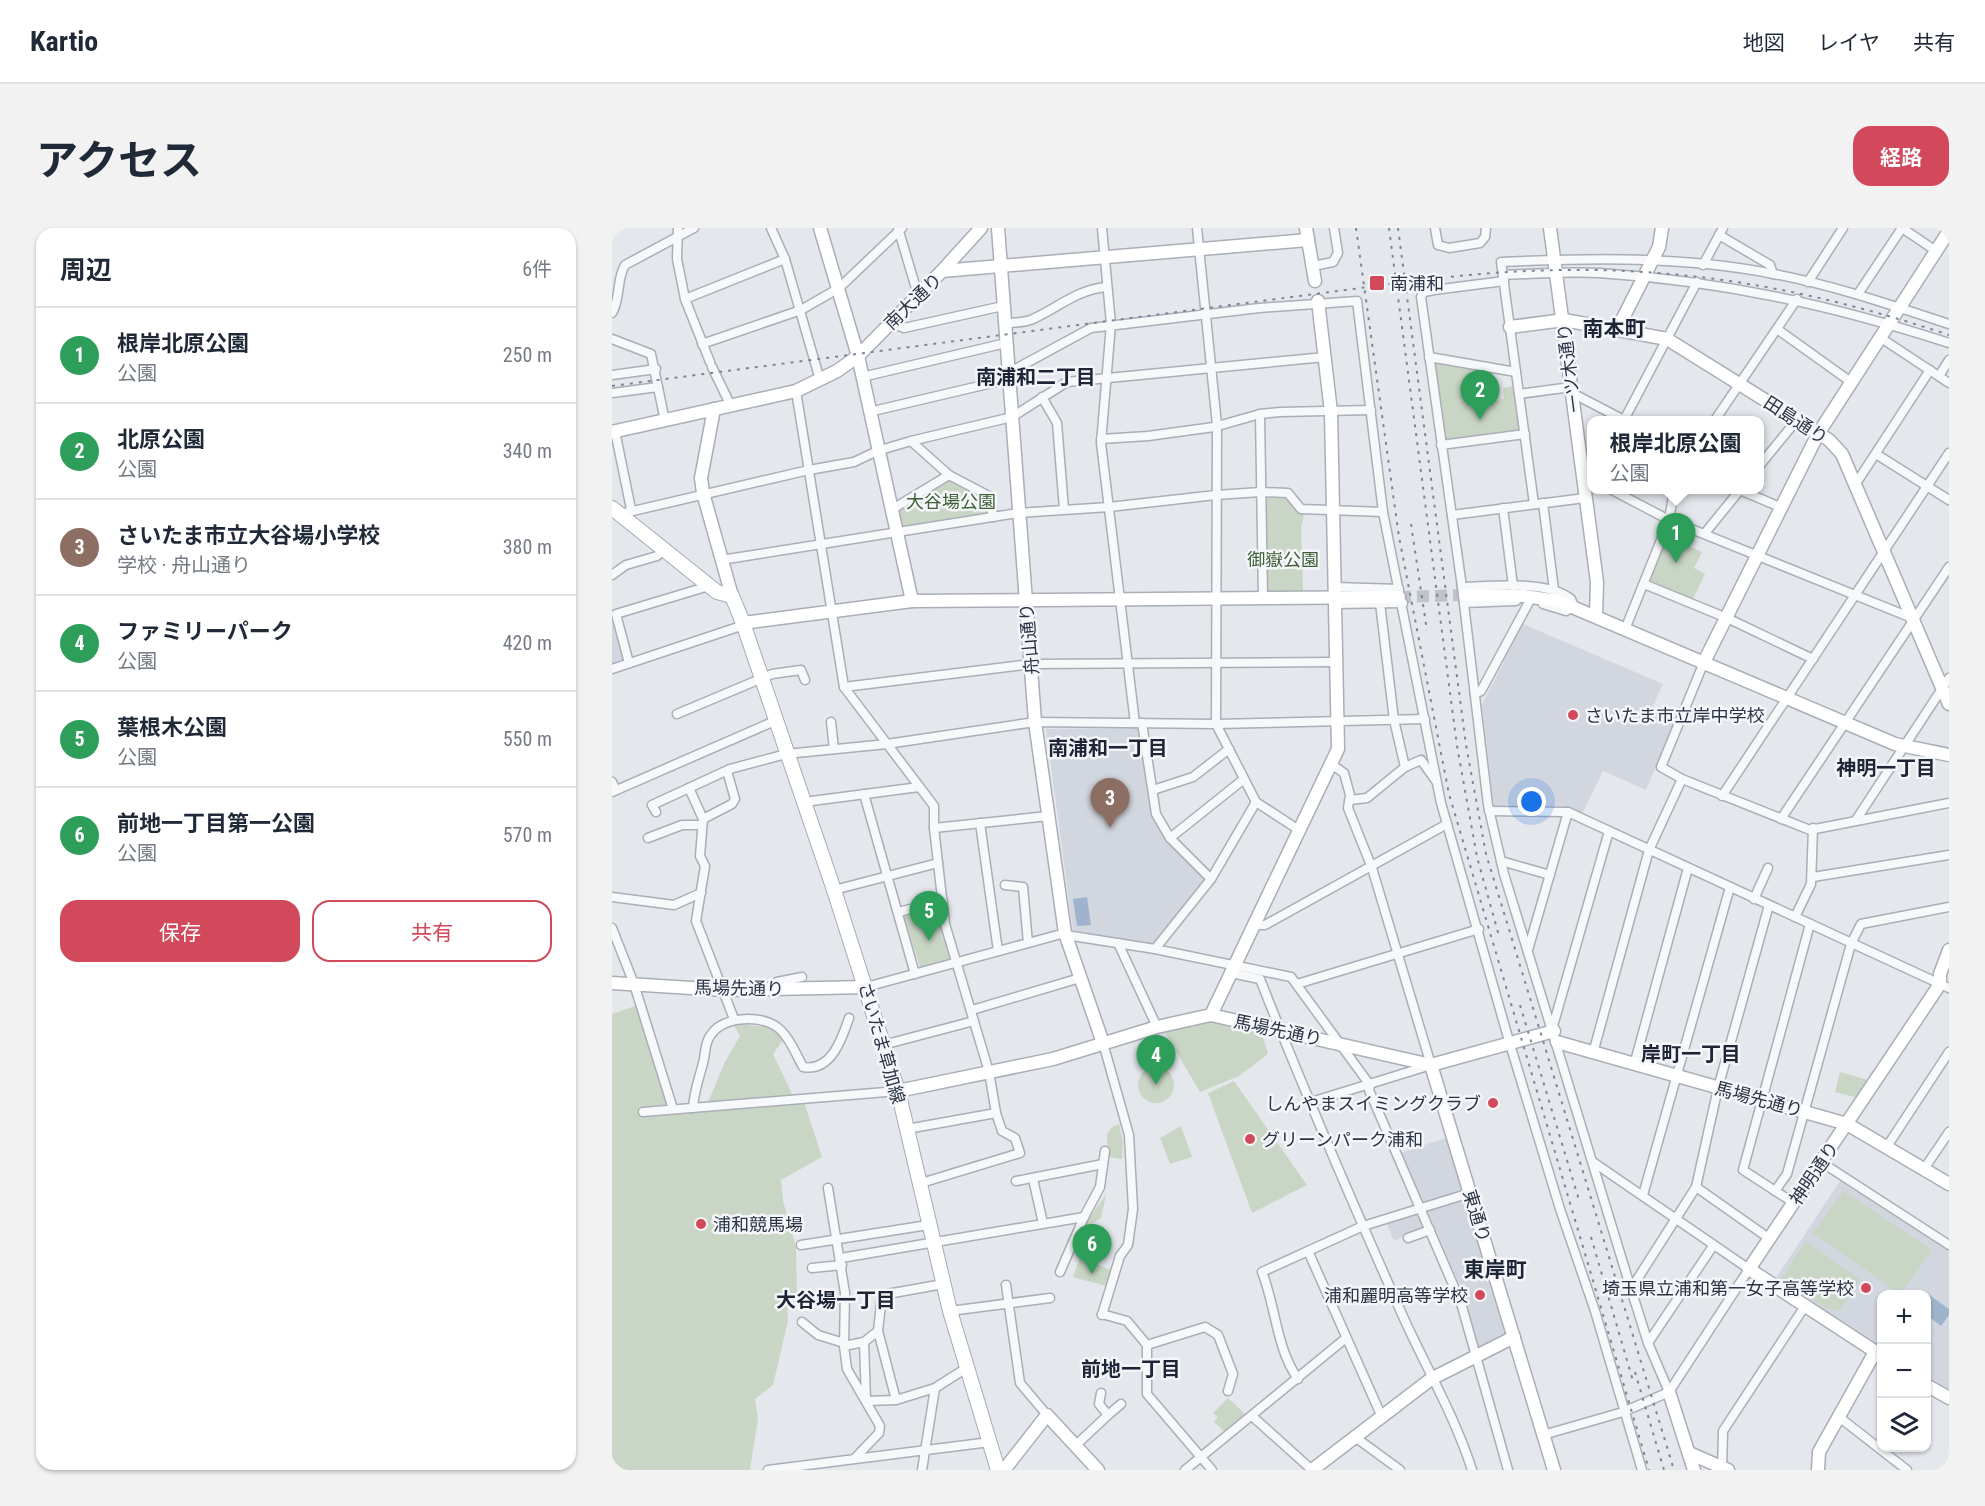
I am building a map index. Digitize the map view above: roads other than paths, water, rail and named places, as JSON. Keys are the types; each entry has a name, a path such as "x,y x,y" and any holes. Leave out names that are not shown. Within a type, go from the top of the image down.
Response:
{"main road":[{"path":"621,510 717,592 732,596"},
{"name":"さいたま草加線","path":"732,596 777,720 786,754 866,987 898,1091 918,1184 965,1369 998,1470"}],"street":[{"path":"612,313 618,298 619,274 625,265 679,232 694,228"},
{"path":"771,228 785,259 820,380"},
{"path":"820,228 858,356 895,534 912,601"},
{"path":"942,271 981,228"},
{"name":"舟山通り","path":"998,228 1035,722 1065,934 1104,1043"},
{"path":"1102,228 1111,324 1101,439 1120,600 1139,723 1156,814 1170,838 1211,879"},
{"path":"1197,228 1217,425 1216,724 1256,802 1299,830"},
{"path":"1313,266 1333,262 1338,254 1334,228"},
{"path":"1435,228 1438,245 1449,248 1480,243 1485,237 1486,228"},
{"name":"一ツ木通り","path":"1550,228 1564,320 1571,390 1587,476 1586,498 1597,582 1596,615"},
{"path":"1618,328 1653,259 1662,236 1662,228"},
{"path":"1808,282 1843,228"},
{"path":"1858,294 1902,228 1936,251"},
{"path":"702,344 801,310 838,288 900,229 918,295"},
{"path":"1949,231 1818,434 1704,662 1661,767 1682,779 1722,796 1810,830 1949,802"},
{"path":"679,232 678,259 685,299 702,344 730,404"},
{"path":"1703,264 1721,232 1770,266 1773,274"},
{"path":"643,1112 898,1091 1053,1059 1157,1027 1211,1015 1338,749 1331,412 1317,293 1307,234"},
{"name":"南大通り","path":"613,432 795,391 820,380 858,356 942,271 1201,251 1307,234"},
{"path":"685,299 785,259"},
{"path":"1554,590 1525,434 1501,262 1554,259 1653,259 1703,264 1773,274 1858,294 1949,324"},
{"path":"1694,1470 1648,1343 1555,1033 1500,861 1489,811 1463,595 1421,297 1424,292 1503,278 1597,273 1644,277 1697,282 1797,299 1949,343"},
{"path":"1626,416 1697,282"},
{"path":"1005,324 1031,320 1077,294 1092,288 1107,287"},
{"path":"869,412 1009,376 1091,328 1206,314 1317,293 1357,301 1383,512 1447,824 1479,929 1509,1041 1560,1209 1595,1311 1642,1470"},
{"path":"1718,416 1797,299"},
{"path":"890,323 904,328 1003,306"},
{"name":"田島通り","path":"1510,327 1564,320 1618,328 1667,339 1818,434 1842,454 1913,620 1946,683 1949,704"},
{"path":"1777,329 1851,382"},
{"path":"1881,338 1949,383"},
{"path":"612,339 651,354 656,369 665,421"},
{"path":"862,377 1006,343"},
{"path":"613,432 621,510 854,462 878,451 911,441 1012,417 1067,382 1325,357"},
{"path":"1429,357 1516,372"},
{"path":"1939,376 1949,360"},
{"path":"612,375 656,369"},
{"path":"1855,485 1930,370"},
{"path":"612,393 658,387"},
{"path":"1520,394 1571,390 1617,416"},
{"path":"795,391 844,687 934,806 933,828 945,924 989,1072 996,1113 1002,1131 1016,1138 1020,1153 918,1184"},
{"path":"1042,398 1057,423 1064,509"},
{"path":"714,409 701,478 703,494 732,596"},
{"path":"1101,439 1148,436 1214,427 1260,414 1371,410"},
{"path":"1260,414 1263,598"},
{"path":"1764,460 1796,421"},
{"path":"1441,445 1525,434"},
{"path":"911,441 949,475 989,496 993,517"},
{"path":"1722,796 1949,453"},
{"path":"1876,454 1949,500"},
{"path":"891,510 949,475"},
{"path":"721,560 1018,513 1109,507 1216,495 1262,492 1288,494 1301,509 1383,512"},
{"path":"1621,494 1669,520 1757,554 1913,620"},
{"path":"1626,627 1669,520 1673,494"},
{"path":"1705,534 1736,494"},
{"path":"1751,494 1780,507"},
{"path":"1452,515 1586,498"},
{"path":"1503,508 1513,586"},
{"path":"612,576 626,565 657,556 664,549"},
{"path":"1781,819 1949,567"},
{"path":"1644,584 1727,618 1813,659"},
{"path":"629,663 616,614 709,585"},
{"path":"1463,595 1513,586 1554,590 1567,596 1574,606"},
{"path":"1463,595 1529,602 1566,611 1574,606"},
{"path":"1463,595 1541,597 1574,606 1904,746 1949,755"},
{"path":"1335,596 1380,603 1401,597"},
{"path":"612,669 743,624 912,601 1401,597"},
{"path":"1475,694 1481,691 1529,602"},
{"path":"1380,603 1394,720 1405,767"},
{"path":"844,687 1031,664 1335,662"},
{"path":"677,714 772,674 801,670 805,680"},
{"path":"1856,820 1946,683"},
{"path":"656,812 652,805 727,771 786,754 887,744 1035,722 1216,724 1425,719"},
{"path":"613,788 777,720"},
{"path":"831,722 834,749"},
{"path":"1153,790 1193,777 1229,749"},
{"path":"1350,800 1367,798 1405,767 1420,760 1438,783"},
{"path":"1331,764 1344,772 1350,800 1348,808 1372,868 1431,1065"},
{"path":"648,838 682,825 703,822 732,804 735,799 727,771"},
{"path":"1170,838 1244,779"},
{"path":"1593,1053 1649,849 1682,779"},
{"path":"804,802 919,787"},
{"path":"689,788 703,822 700,856 705,866 696,921 734,1019"},
{"path":"864,794 915,974"},
{"path":"1155,949 1211,879 1256,802"},
{"path":"1489,811 1568,812 1944,986"},
{"path":"1528,950 1568,812"},
{"path":"933,828 1048,816"},
{"path":"980,823 998,951"},
{"path":"1255,925 1265,925 1372,868 1447,824"},
{"path":"1795,917 1812,877 1813,828"},
{"path":"1555,1033 1609,831"},
{"path":"1812,877 1949,855"},
{"path":"1500,861 1550,875"},
{"path":"834,891 938,864"},
{"path":"1634,1065 1688,868"},
{"path":"1754,899 1768,868"},
{"path":"1005,885 1023,887 1028,943"},
{"path":"1643,1196 1730,887"},
{"path":"612,897 674,905 700,893"},
{"path":"898,912 942,901"},
{"path":"1631,1289 1696,1187 1718,1088 1769,905"},
{"path":"1775,1191 1787,1174 1851,944 1861,924 1949,907"},
{"path":"1794,1203 1743,1170 1810,924"},
{"path":"612,928 634,984 673,1109"},
{"path":"1297,984 1479,929"},
{"path":"866,987 1065,934 1155,949 1234,968 1291,977 1370,1084 1369,1090 1392,1149 1461,1304 1509,1470"},
{"path":"1118,943 1157,1027"},
{"name":"神明通り","path":"1665,1394 1846,1124 1944,986 1940,974 1949,950"},
{"path":"1234,968 1260,979 1363,1226 1431,1379 1454,1422 1472,1470"},
{"path":"778,989 777,982 802,977"},
{"path":"972,1010 1080,978"},
{"name":"馬場先通り","path":"612,983 723,990 866,987"},
{"name":"馬場先通り","path":"1211,1015 1431,1065"},
{"path":"693,1108 694,1089 704,1061 704,1047 711,1034 734,1019 757,1020 775,1026 790,1044 803,1067 809,1068 832,1056 839,1048 849,1018"},
{"path":"883,1045 974,1021"},
{"path":"1311,1102 1509,1041 1555,1033"},
{"name":"馬場先通り","path":"1555,1033 1593,1053 1846,1124 1949,1184"},
{"path":"1104,1043 1129,1135 1133,1209 1128,1245 1120,1256 1102,1315 1127,1321 1147,1345 1147,1394 1212,1470"},
{"path":"1886,1148 1949,1052"},
{"name":"東通り","path":"1431,1065 1554,1470"},
{"path":"907,1130 996,1113"},
{"path":"1924,1169 1949,1131"},
{"path":"1060,1272 1100,1187 1105,1151"},
{"path":"1593,1162 1713,1246 1877,1353"},
{"path":"1821,1162 1949,1245"},
{"path":"1016,1181 1102,1164"},
{"path":"1033,1179 1043,1223"},
{"path":"1696,1187 1770,1239"},
{"path":"828,1188 842,1261 845,1293 844,1345 847,1369 880,1426 879,1433 855,1458"},
{"path":"1298,1379 1285,1361 1270,1294 1262,1272 1363,1226 1470,1193"},
{"path":"812,1268 933,1240 1084,1217"},
{"path":"801,1245 928,1225"},
{"path":"1408,1238 1430,1230"},
{"path":"1648,1343 1713,1246"},
{"path":"1308,1251 1381,1415"},
{"path":"896,1400 878,1331 882,1295 943,1284"},
{"path":"1006,1285 1020,1383 1098,1470"},
{"path":"950,1311 1050,1298"},
{"path":"1689,1453 1724,1469 1723,1431 1804,1306"},
{"path":"801,1322 818,1335 844,1345 864,1342 878,1331"},
{"path":"1147,1345 1205,1327 1218,1335 1233,1374 1228,1390"},
{"path":"1252,1416 1312,1470 1431,1379 1514,1337"},
{"path":"1185,1470 1347,1338"},
{"path":"864,1342 866,1401"},
{"path":"1818,1470 1819,1452 1877,1356"},
{"path":"866,1401 896,1400 935,1388 965,1369"},
{"path":"922,1470 935,1388"},
{"path":"1931,1388 1949,1398"},
{"path":"1101,1393 1098,1404 1108,1415"},
{"path":"1543,1435 1626,1411 1665,1394"},
{"path":"1075,1446 1121,1404"},
{"path":"1004,1470 1047,1415"},
{"path":"1839,1417 1907,1470"},
{"path":"1355,1437 1400,1470"},
{"path":"768,1470 990,1442"}],"water":[{"path":"1087,897 1091,925 1077,926 1073,899"},
{"path":"1931,1296 1949,1309 1949,1315 1941,1326 1931,1318"}],"tunnel":[{"path":"1399,597 1465,595"}],"railway":[{"path":"1356,228 1399,537 1449,794 1649,1470"},
{"path":"1389,228 1457,746 1477,857 1499,936"},
{"path":"1398,228 1466,745 1486,854 1674,1470"},
{"path":"612,386 1414,281 1554,270 1685,275 1749,284 1881,314 1949,335"},
{"path":"1411,524 1427,631"},
{"path":"1520,1005 1579,1200"},
{"path":"1591,1237 1633,1381"},
{"path":"1635,1372 1664,1470"}],"place":[{"name":"南浦和","path":"1377,283"},
{"name":"北原公園","path":"1480,420"},
{"name":"根岸北原公園","path":"1676,563"},
{"name":"さいたま市立岸中学校","path":"1573,715"},
{"name":"さいたま市立大谷場小学校","path":"1110,828"},
{"name":"葉根木公園","path":"929,941"},
{"name":"ファミリーパーク","path":"1156,1085"},
{"name":"しんやまスイミングクラブ","path":"1493,1103"},
{"name":"グリーンパーク浦和","path":"1250,1139"},
{"name":"浦和競馬場","path":"701,1224"},
{"name":"前地一丁目第一公園","path":"1092,1274"},
{"name":"埼玉県立浦和第一女子高等学校","path":"1866,1288"},
{"name":"浦和麗明高等学校","path":"1480,1295"}],"district":[{"name":"南本町","path":"1614,329"},
{"name":"南浦和二丁目","path":"1036,377"},
{"name":"南浦和一丁目","path":"1108,748"},
{"name":"神明一丁目","path":"1886,768"},
{"name":"岸町一丁目","path":"1691,1054"},
{"name":"東岸町","path":"1495,1270"},
{"name":"大谷場一丁目","path":"836,1300"},
{"name":"前地一丁目","path":"1131,1369"}],"park label":[{"name":"大谷場公園","path":"951,501"},
{"name":"御嶽公園","path":"1283,559"}]}
